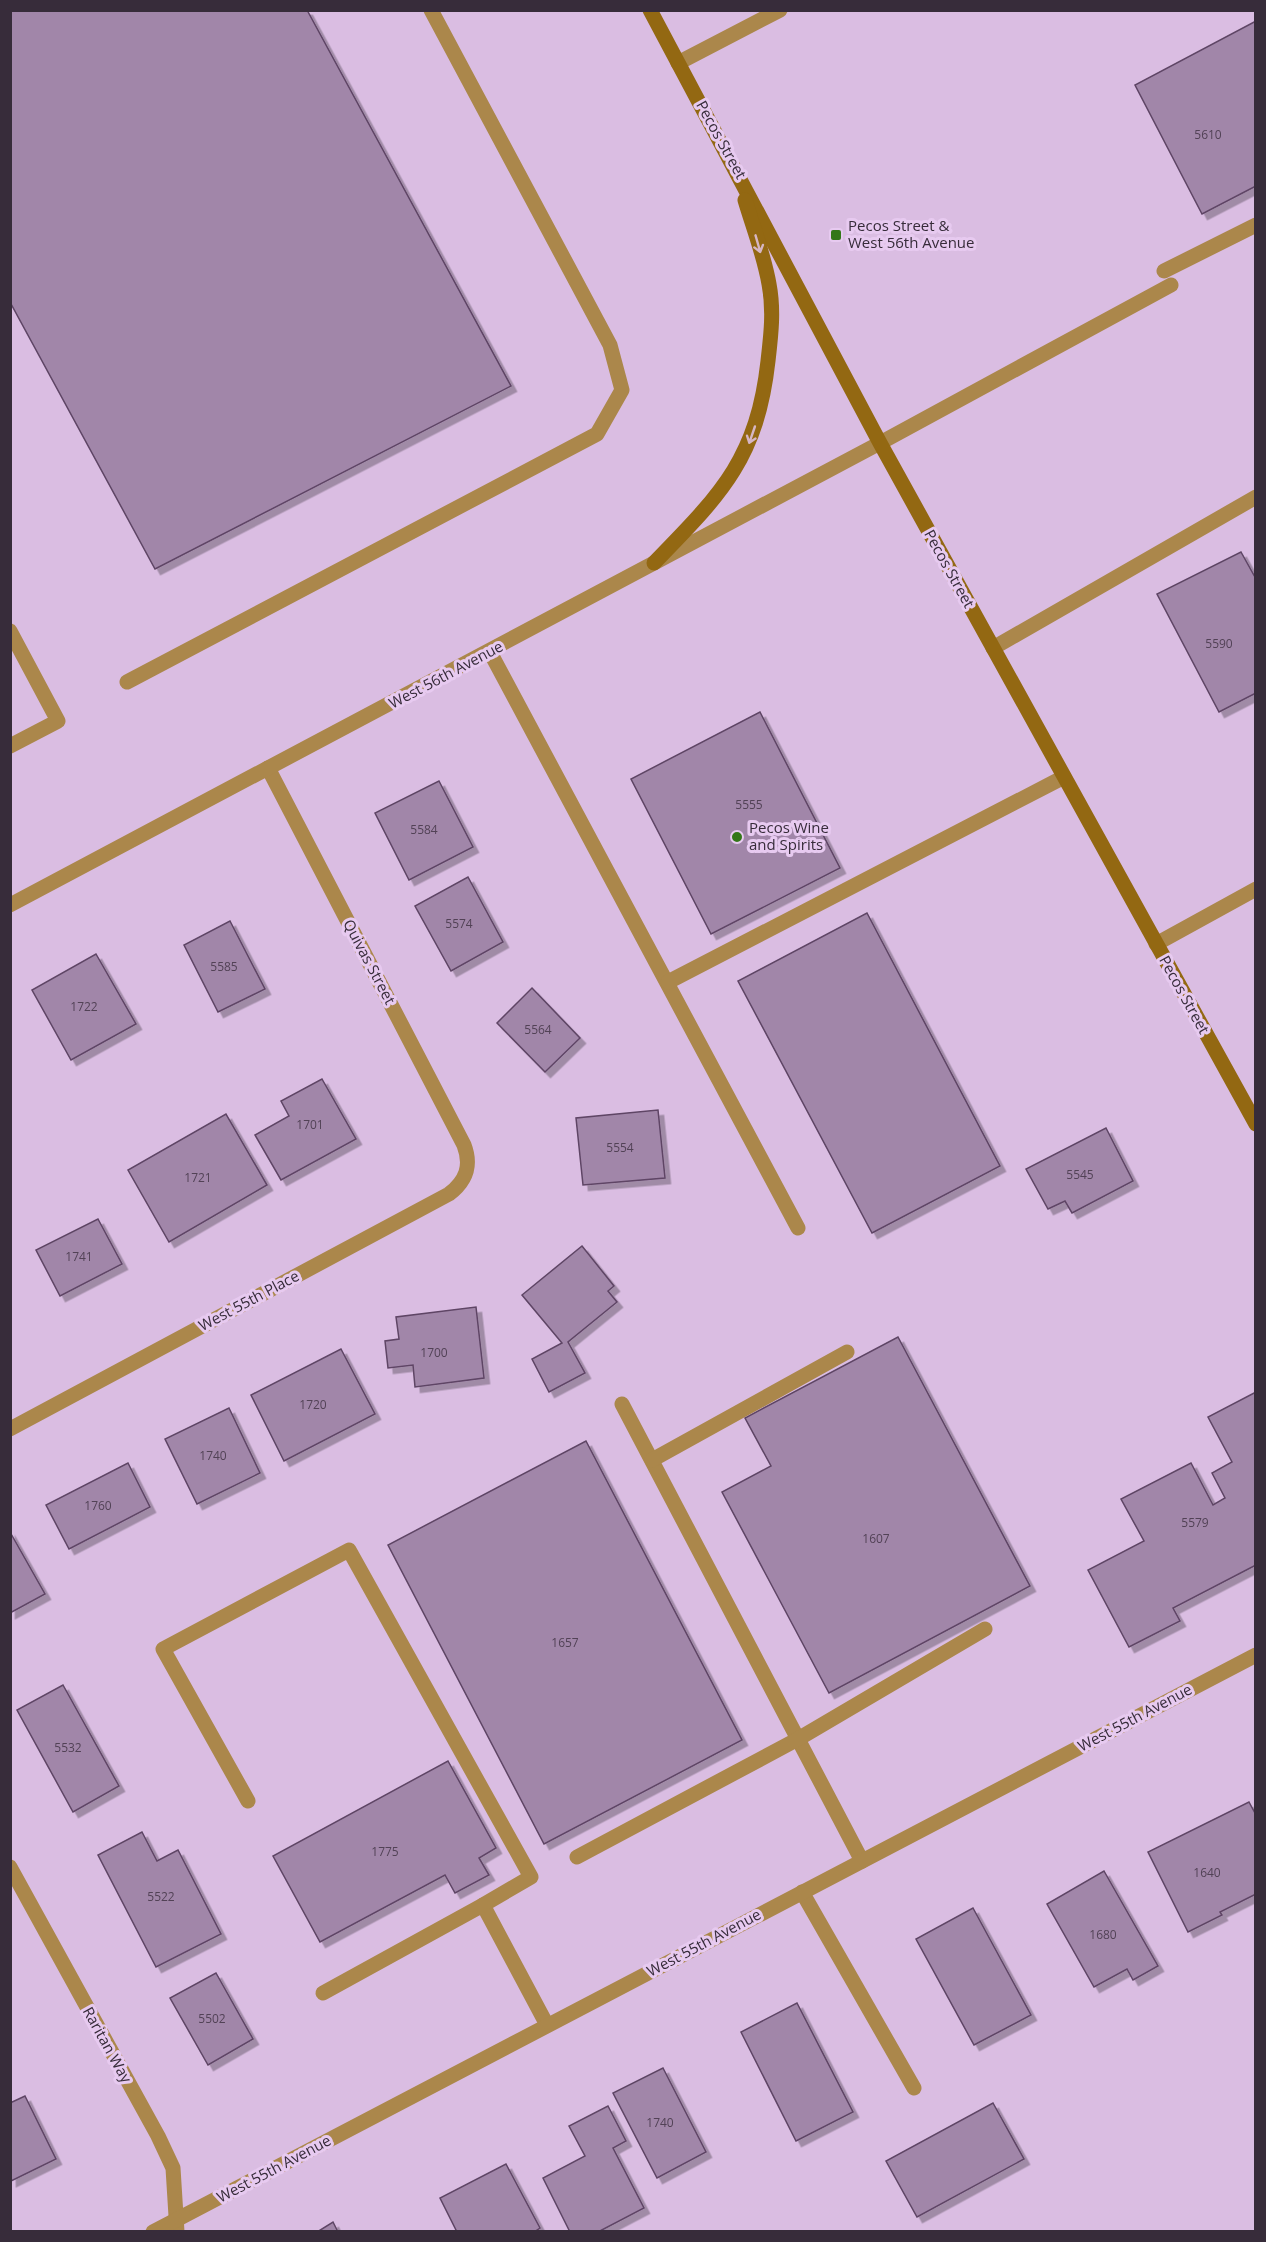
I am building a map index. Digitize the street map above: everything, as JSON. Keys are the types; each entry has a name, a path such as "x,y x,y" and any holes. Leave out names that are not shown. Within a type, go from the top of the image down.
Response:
{"main road":[{"name":"Pecos Street","path":"650,10 736,168 880,443 1256,1124"},
{"path":"654,563 723,489 750,443 764,398 772,326 769,284 736,168"}],"street":[{"path":"127,682 597,434 622,390 610,345 431,10"},
{"path":"678,63 780,10"},
{"path":"1164,271 1256,225"},
{"name":"West 56th Avenue","path":"10,905 490,652 1171,285"},
{"path":"993,648 1256,497"},
{"path":"10,632 58,721 10,746"},
{"path":"490,652 798,1228"},
{"name":"Quivas Street","path":"268,768 469,1157"},
{"path":"668,982 1064,777"},
{"path":"1156,944 1256,889"},
{"name":"West 55th Place","path":"10,1429 449,1194 461,1185 467,1172 469,1157"},
{"path":"652,1460 848,1352"},
{"path":"622,1404 862,1861"},
{"path":"248,1801 163,1649 349,1550 531,1877 323,1993"},
{"path":"577,1857 798,1739 985,1629"},
{"name":"West 55th Avenue","path":"153,2232 176,2226 548,2025 1256,1654"},
{"name":"Raritan Way","path":"10,1866 158,2136 173,2168 176,2226"},
{"path":"802,1892 914,2088"},
{"path":"483,1905 548,2025"}],"building":[{"path":"10,10 307,10 511,386 155,569 10,302"},
{"path":"1256,21 1256,186 1202,214 1135,85"},
{"path":"1241,552 1256,579 1256,693 1219,712 1157,594"},
{"path":"760,712 840,868 711,934 631,779"},
{"path":"439,781 473,847 409,880 375,813"},
{"path":"468,877 503,942 451,971 415,906"},
{"path":"867,913 1000,1166 872,1233 738,981"},
{"path":"230,921 265,989 218,1012 184,945"},
{"path":"96,954 136,1024 71,1060 32,990"},
{"path":"532,988 580,1038 545,1072 497,1023"},
{"path":"322,1079 356,1139 281,1180 255,1135 289,1116 281,1101"},
{"path":"658,1110 665,1178 583,1185 576,1118"},
{"path":"226,1114 267,1185 169,1242 128,1170"},
{"path":"1106,1128 1133,1181 1072,1213 1065,1201 1048,1209 1026,1169"},
{"path":"98,1219 122,1264 60,1296 36,1250"},
{"path":"582,1246 614,1286 608,1291 617,1302 568,1342 585,1373 549,1392 532,1359 562,1343 522,1295"},
{"path":"476,1307 484,1378 415,1387 413,1365 388,1368 385,1341 399,1339 396,1317"},
{"path":"898,1337 1030,1586 829,1693 722,1492 771,1466 745,1418"},
{"path":"341,1349 375,1414 284,1461 251,1395"},
{"path":"1256,1392 1256,1565 1173,1608 1180,1621 1129,1647 1088,1570 1144,1541 1121,1499 1191,1463 1213,1505 1225,1498 1212,1473 1232,1462 1208,1417"},
{"path":"229,1408 260,1473 197,1504 165,1439"},
{"path":"586,1441 742,1740 544,1844 388,1545"},
{"path":"128,1463 150,1507 69,1549 46,1505"},
{"path":"10,1532 45,1594 10,1613"},
{"path":"63,1685 119,1786 73,1812 17,1710"},
{"path":"448,1761 496,1848 479,1858 489,1875 455,1893 445,1875 320,1942 273,1856"},
{"path":"1249,1802 1256,1815 1256,1894 1220,1912 1222,1915 1188,1932 1148,1852"},
{"path":"142,1832 157,1861 178,1850 221,1934 156,1967 98,1855"},
{"path":"1104,1871 1158,1966 1133,1980 1127,1969 1094,1987 1047,1904"},
{"path":"973,1908 1031,2015 974,2045 916,1939"},
{"path":"216,1973 253,2039 208,2065 170,1998"},
{"path":"797,2003 853,2112 796,2141 741,2032"},
{"path":"663,2068 706,2152 657,2178 613,2093"},
{"path":"25,2096 56,2159 11,2181 10,2103"},
{"path":"993,2103 1024,2159 917,2217 886,2161"},
{"path":"608,2106 626,2141 613,2148 644,2208 598,2232 570,2232 543,2178 585,2156 569,2126"},
{"path":"506,2164 540,2228 534,2232 457,2232 440,2198"},
{"path":"333,2222 338,2232 317,2232"}],"place":[{"name":"Pecos Street & West 56th Avenue","path":"836,235"},
{"name":"Pecos Wine and Spirits","path":"737,837"}]}
